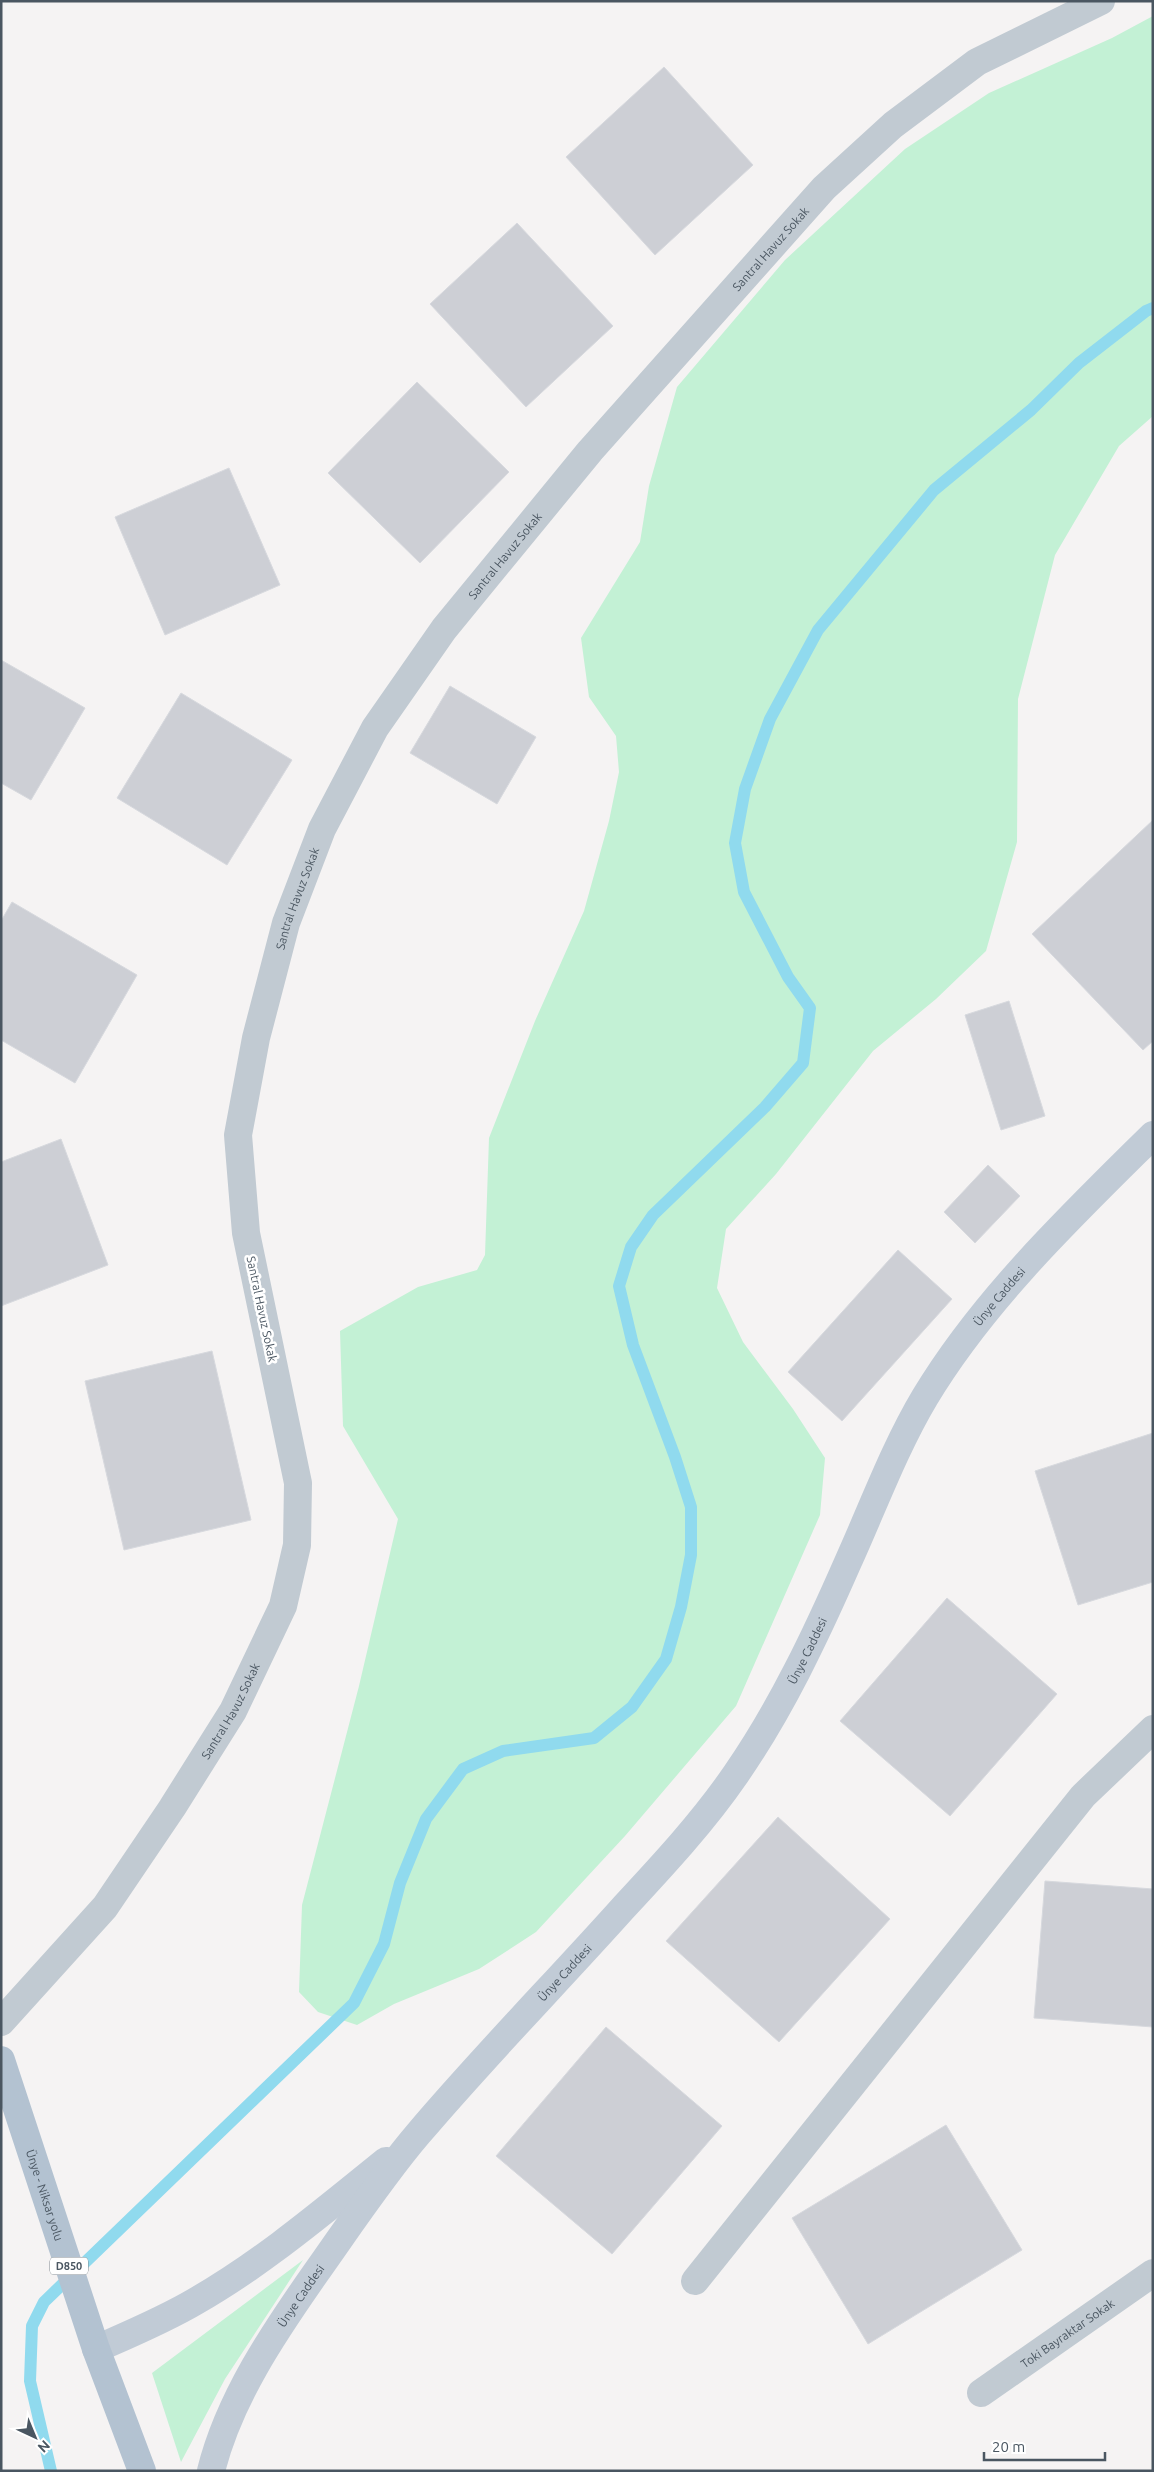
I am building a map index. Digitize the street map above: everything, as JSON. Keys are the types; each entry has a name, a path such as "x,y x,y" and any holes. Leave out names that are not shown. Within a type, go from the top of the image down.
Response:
{"main road":[{"name":"Ünye Caddesi","path":"211,2471 216,2450 238,2401 279,2328 416,2136 678,1847 734,1777 765,1730 800,1664 847,1566 893,1459 925,1397 957,1350 1021,1270 1153,1136"},
{"name":"Ünye - Niksar yolu","path":"1,2060 96,2349 142,2471"},
{"name":"Ünye Caddesi","path":"96,2349 151,2325 197,2300 305,2226 416,2136"}],"street":[{"name":"Santral Havuz Sokak","path":"1,2022 105,1907 172,1808 233,1711 283,1606 297,1545 298,1483 246,1233 238,1135 256,1038 286,923 322,829 375,728 444,629 584,459 824,188 893,125 977,62 1101,1"},
{"path":"695,2281 1083,1796 1153,1730"},
{"name":"Toki Bayraktar Sokak","path":"981,2393 1153,2273"}],"green space":[{"path":"1153,16 1153,416 1119,446 1055,555 1018,699 1017,842 986,951 936,999 873,1051 776,1174 726,1229 717,1288 743,1342 793,1409 825,1458 820,1515 736,1706 625,1836 536,1932 479,1969 394,2004 357,2025 318,2012 299,1992 302,1905 359,1686 398,1519 343,1426 340,1331 418,1287 477,1270 485,1255 489,1138 535,1021 584,911 609,821 619,772 616,736 589,697 581,638 640,542 649,486 677,387 785,260 905,149 989,93 1112,38"},
{"path":"303,2260 225,2379 181,2462 152,2373"}],"building":[{"path":"664,67 753,165 655,255 566,157"},
{"path":"517,223 613,326 526,407 430,304"},
{"path":"417,382 509,472 420,563 328,473"},
{"path":"229,468 280,585 165,635 115,517"},
{"path":"1,660 85,708 31,800 1,783"},
{"path":"450,686 536,737 497,804 410,753"},
{"path":"181,693 292,760 227,865 117,798"},
{"path":"1153,820 1153,1041 1143,1050 1032,934"},
{"path":"12,902 137,975 75,1083 1,1040 1,921"},
{"path":"1009,1001 1045,1116 1001,1130 965,1015"},
{"path":"61,1139 108,1265 1,1306 1,1162"},
{"path":"988,1165 1020,1196 975,1243 944,1212"},
{"path":"898,1250 952,1299 842,1421 788,1372"},
{"path":"212,1351 251,1520 124,1550 85,1381"},
{"path":"1153,1433 1153,1582 1078,1605 1035,1471"},
{"path":"947,1598 1057,1694 950,1816 840,1721"},
{"path":"778,1817 890,1919 779,2042 666,1941"},
{"path":"1045,1881 1153,1889 1153,2027 1034,2018"},
{"path":"606,2027 722,2126 612,2254 496,2156"},
{"path":"946,2125 1022,2250 868,2344 792,2218"}],"waterway":[{"path":"51,2471 30,2381 32,2326 44,2302 354,2003 384,1944 400,1883 426,1819 463,1769 503,1751 594,1738 632,1707 666,1659 681,1607 691,1555 691,1507 675,1457 633,1345 619,1286 631,1247 653,1215 765,1107 803,1063 810,1008 788,977 744,892 735,843 745,789 770,719 818,630 934,490 1031,410 1079,363 1146,311 1153,308"}]}
